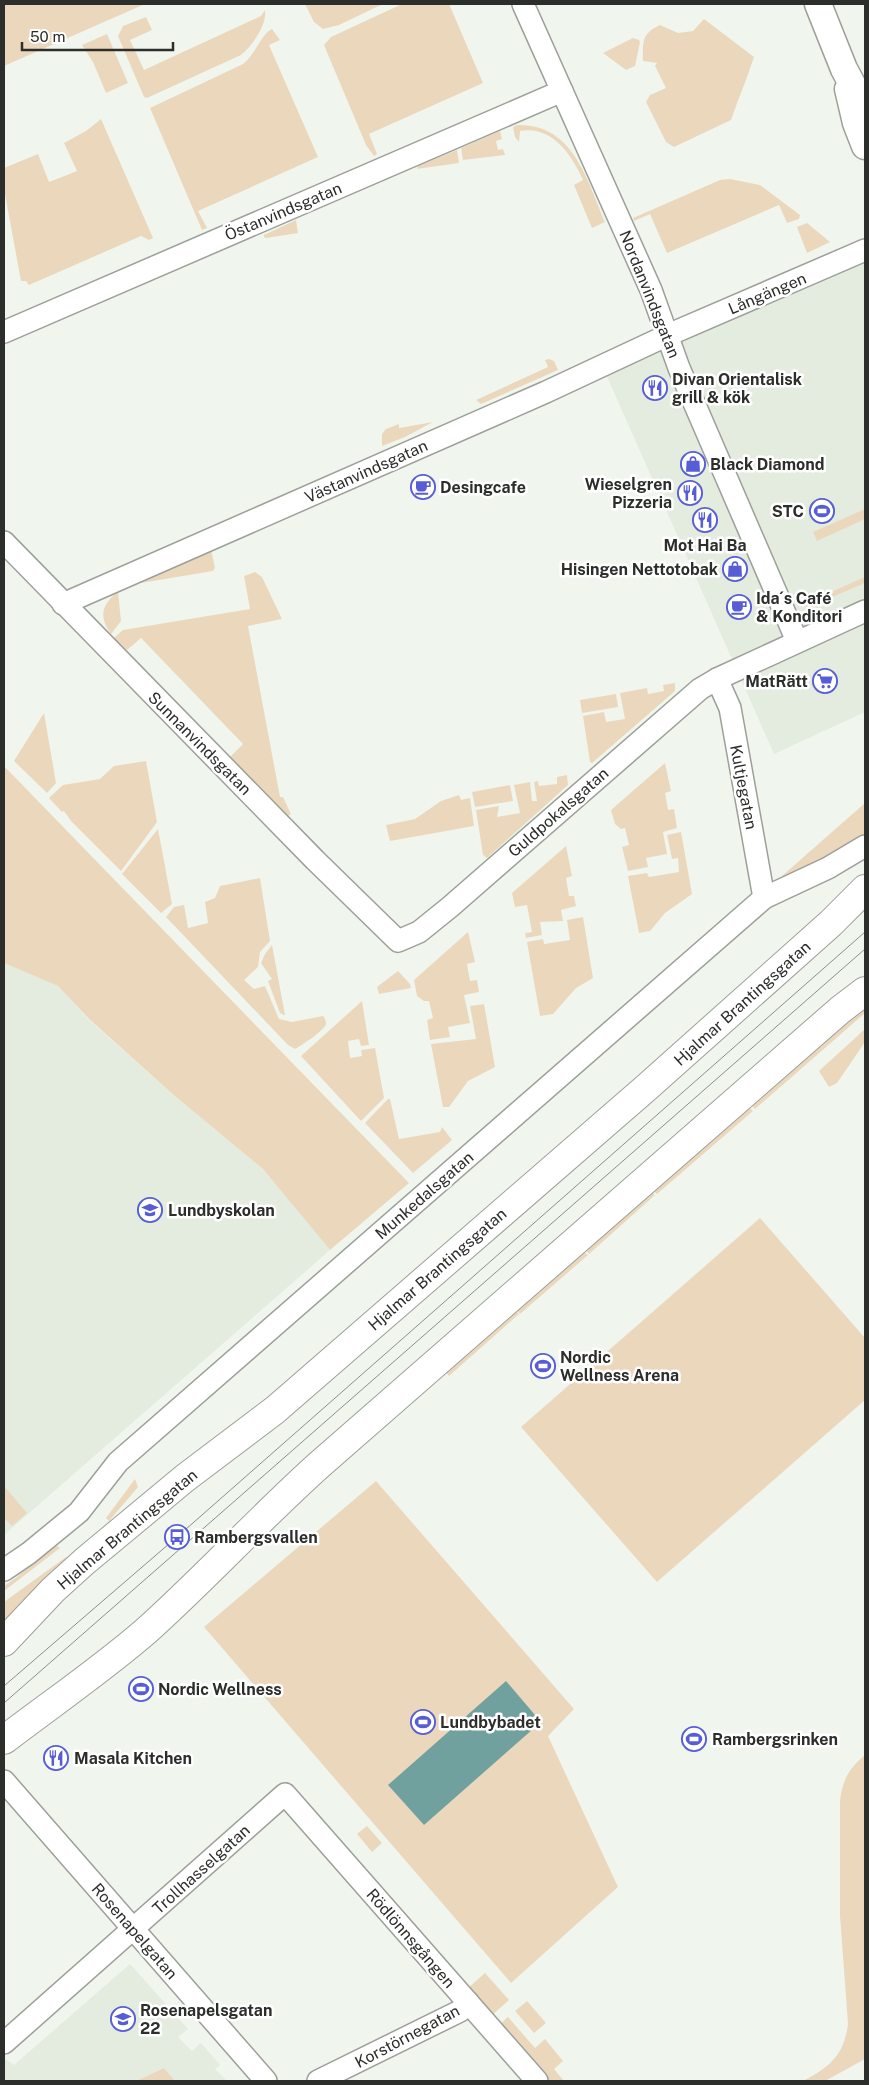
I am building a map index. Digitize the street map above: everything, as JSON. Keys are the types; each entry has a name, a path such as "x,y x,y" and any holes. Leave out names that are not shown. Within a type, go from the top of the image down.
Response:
{"main road":[{"name":"Hjalmar Brantingsgatan","path":"9,1632 85,1561 185,1478 275,1410 646,1088 831,923 865,889"},
{"path":"4,1740 143,1633 200,1582 262,1517 318,1465 832,1017 865,991"}],"street":[{"name":"Nordanvindsgatan","path":"522,4 651,290 679,368 798,641"},
{"path":"818,4 844,69 865,108"},
{"path":"844,69 856,123 865,146"},
{"name":"Östanvindsgatan","path":"4,332 562,91"},
{"name":"Långängen","path":"668,335 865,250"},
{"name":"Västanvindsgatan","path":"63,604 546,392 668,335"},
{"name":"Sunnanvindsgatan","path":"4,542 63,604 398,941"},
{"path":"717,679 865,611"},
{"name":"Guldpokalsgatan","path":"398,941 419,932 450,907 682,703 717,679"},
{"name":"Kultjegatan","path":"717,679 730,708 764,898"},
{"name":"Munkedalsgatan","path":"4,1570 29,1553 78,1512 124,1456 764,898 828,868 865,846"},
{"name":"Rosenapelgatan","path":"4,1781 266,2081"},
{"name":"Trollhasselgatan","path":"4,2042 134,1930 285,1794"},
{"name":"Rödlönnsgången","path":"285,1794 537,2081"},
{"name":"Korstörnegatan","path":"318,2081 460,2011 468,2002"}],"shaded area":[{"path":"4,4 145,4 4,66"},
{"path":"305,4 383,4 339,25 323,29 314,22"},
{"path":"402,4 449,4 483,83 369,134 377,154 374,156 366,145 324,45 331,37"},
{"path":"265,10 264,22 258,34 241,55 147,98 144,97 118,36 123,26 146,17 152,30 130,40 144,70 261,16"},
{"path":"704,19 754,57 731,120 674,147 666,142 646,102 650,95 666,88 655,66 657,63 643,61 644,39 649,32 660,25 678,33 693,31"},
{"path":"272,29 280,40 269,45 318,157 198,211 207,228 202,230 150,108 243,64 268,31"},
{"path":"107,34 128,83 106,93 93,62 82,45"},
{"path":"633,38 640,42 635,66 626,70 603,53"},
{"path":"101,119 153,238 149,240 141,236 29,285 26,281 21,281 4,189 4,168 38,154 49,182 77,171 64,143 86,131"},
{"path":"517,125 536,127 552,133 565,144 584,172 605,222 592,228 574,185 583,180 567,152 551,137 531,130 520,131 519,142 515,137 513,127"},
{"path":"500,131 502,139 496,141 498,150 503,149 505,155 463,160 461,148"},
{"path":"457,150 459,163 417,169 418,166"},
{"path":"730,179 760,185 800,215 799,219 787,223 779,205 667,253 650,214 634,221 633,218 720,180"},
{"path":"296,220 298,233 264,237 264,235"},
{"path":"807,223 830,242 807,253 797,227"},
{"path":"865,255 865,712 774,754 605,372"},
{"path":"545,360 554,361 558,370 481,404 476,400 548,367"},
{"path":"433,422 405,437 382,446 382,434 386,429 399,424 399,428"},
{"path":"865,509 865,519 817,541 813,532"},
{"path":"211,549 215,568 213,571 141,583"},
{"path":"255,572 262,577 282,619 248,626 280,797 283,797 291,814 288,816 230,757 243,744 141,638 127,650 114,638 123,630 250,609 244,576"},
{"path":"865,577 865,583 816,604 821,617 811,614 804,604"},
{"path":"118,591 121,621 111,634 104,622 103,616 108,601"},
{"path":"675,683 675,691 592,763 590,762 583,716 604,712 606,722 625,719 620,693 647,688 648,694 664,691 663,685"},
{"path":"616,694 618,707 582,713 580,700"},
{"path":"44,713 56,783 47,793 14,761"},
{"path":"146,761 157,822 121,871 71,821 64,811 62,812 49,798 63,785 100,779 114,766"},
{"path":"665,763 671,791 665,793 668,810 674,809 677,828 663,832 667,854 646,858 648,867 628,871 622,847 629,845 625,828 621,829 615,824 611,810"},
{"path":"4,766 409,1183 330,1250 263,1169 176,1097 89,1019 58,986 4,963"},
{"path":"567,775 568,785 487,858 483,855 476,810 499,806 497,817 520,813 514,785 530,782 532,801 537,801 534,782 538,781 539,786 557,784 557,777"},
{"path":"510,785 513,801 475,807 472,792"},
{"path":"459,795 461,800 470,798 474,826 390,841 386,825 415,819 441,801"},
{"path":"865,803 865,840 782,879 782,876"},
{"path":"158,829 172,904 161,913 122,874"},
{"path":"681,832 692,894 665,913 650,931 639,933 628,876 647,873 649,877 679,872 678,858 672,859 667,835"},
{"path":"566,846 572,876 566,878 569,896 574,896 576,906 561,910 563,921 540,922 542,935 526,938 525,933 532,932 527,905 515,907 512,893"},
{"path":"260,878 270,941 260,952 258,967 244,980 254,989 265,986 279,1019 292,1022 324,1017 325,1027 295,1049 288,1045 166,917 174,907 184,905 188,928 208,923 205,902 215,898 220,886"},
{"path":"583,917 593,978 576,988 553,1014 540,1016 527,942 543,939 544,944 570,940 567,920"},
{"path":"468,932 475,962 467,964 470,981 477,980 479,992 464,995 470,1023 448,1027 450,1037 430,1040 427,1020 433,1018 429,1001 424,1001 417,996 414,980"},
{"path":"272,945 285,1015 280,1013 268,981 272,979 261,963"},
{"name":"Lundbyskolan","path":"4,963 58,986 89,1020 176,1097 263,1169 330,1250 4,1535"},
{"path":"398,971 410,984 411,988 379,994 377,987"},
{"path":"362,1001 369,1045 361,1046 359,1039 348,1041 350,1058 362,1056 361,1050 375,1048 384,1098 361,1121 301,1056"},
{"path":"865,1003 865,1013 755,1109 750,1104"},
{"path":"484,1004 495,1067 468,1081 449,1107 443,1107 431,1044 476,1039 470,1006"},
{"path":"865,1029 865,1042 837,1083 829,1087 819,1071"},
{"path":"390,1099 399,1139 440,1132 442,1127 452,1140 413,1173 365,1123"},
{"path":"748,1106 753,1111 657,1194 652,1190"},
{"path":"651,1191 655,1195 589,1254 585,1249"},
{"path":"760,1218 865,1338 865,1400 657,1582 521,1427"},
{"path":"582,1251 588,1255 520,1314 516,1309"},
{"path":"515,1309 519,1314 449,1376 445,1371"},
{"path":"135,1479 138,1487 109,1521 106,1518"},
{"name":"Lundbybadet","path":"376,1481 574,1709 548,1736 618,1887 511,1983 204,1627"},
{"path":"4,1486 27,1513 12,1526 4,1518"},
{"path":"57,1546 60,1548 4,1591 4,1586"},
{"path":"66,1557 72,1564 10,1620 4,1622 4,1602"},
{"path":"865,1755 865,2059 825,2081 803,2081 821,2071 834,2059 846,2035 848,2024 840,1916 840,1801 842,1787 847,1775"},
{"path":"367,1826 382,1843 372,1852 357,1834"},
{"name":"Rosenapelsgatan 22","path":"130,1964 188,2029 178,2037 192,2051 201,2043 220,2065 215,2069 227,2081 175,2081 164,2068 136,2081 4,2081 4,2058 14,2065"},
{"path":"485,1973 509,2000 491,2016 467,1989"},
{"path":"527,2001 546,2023 534,2033 515,2011"},
{"path":"508,2017 535,2048 545,2039 563,2061 554,2069 564,2081 547,2081 499,2025"},
{"path":"164,2068 175,2081 136,2081"}],"water":[{"path":"506,1681 541,1722 424,1825 388,1785"}],"tram line":[{"path":"4,1686 177,1537 865,932"},
{"path":"4,1703 865,949"}],"place":[{"name":"Divan Orientalisk grill & kök","path":"655,388"},
{"name":"Black Diamond","path":"693,464"},
{"name":"Desingcafe","path":"423,487"},
{"name":"Wieselgren Pizzeria","path":"690,493"},
{"name":"STC","path":"822,511"},
{"name":"Mot Hai Ba","path":"705,520"},
{"name":"Hisingen Nettotobak","path":"735,569"},
{"name":"Ida´s Café & Konditori","path":"739,607"},
{"name":"MatRätt","path":"825,681"},
{"name":"Lundbyskolan","path":"150,1210"},
{"name":"Nordic Wellness Arena","path":"543,1366"},
{"name":"Rambergsvallen","path":"177,1537"},
{"name":"Nordic Wellness","path":"141,1689"},
{"name":"Lundbybadet","path":"423,1722"},
{"name":"Rambergsrinken","path":"694,1739"},
{"name":"Masala Kitchen","path":"56,1758"},
{"name":"Rosenapelsgatan 22","path":"123,2019"}]}
